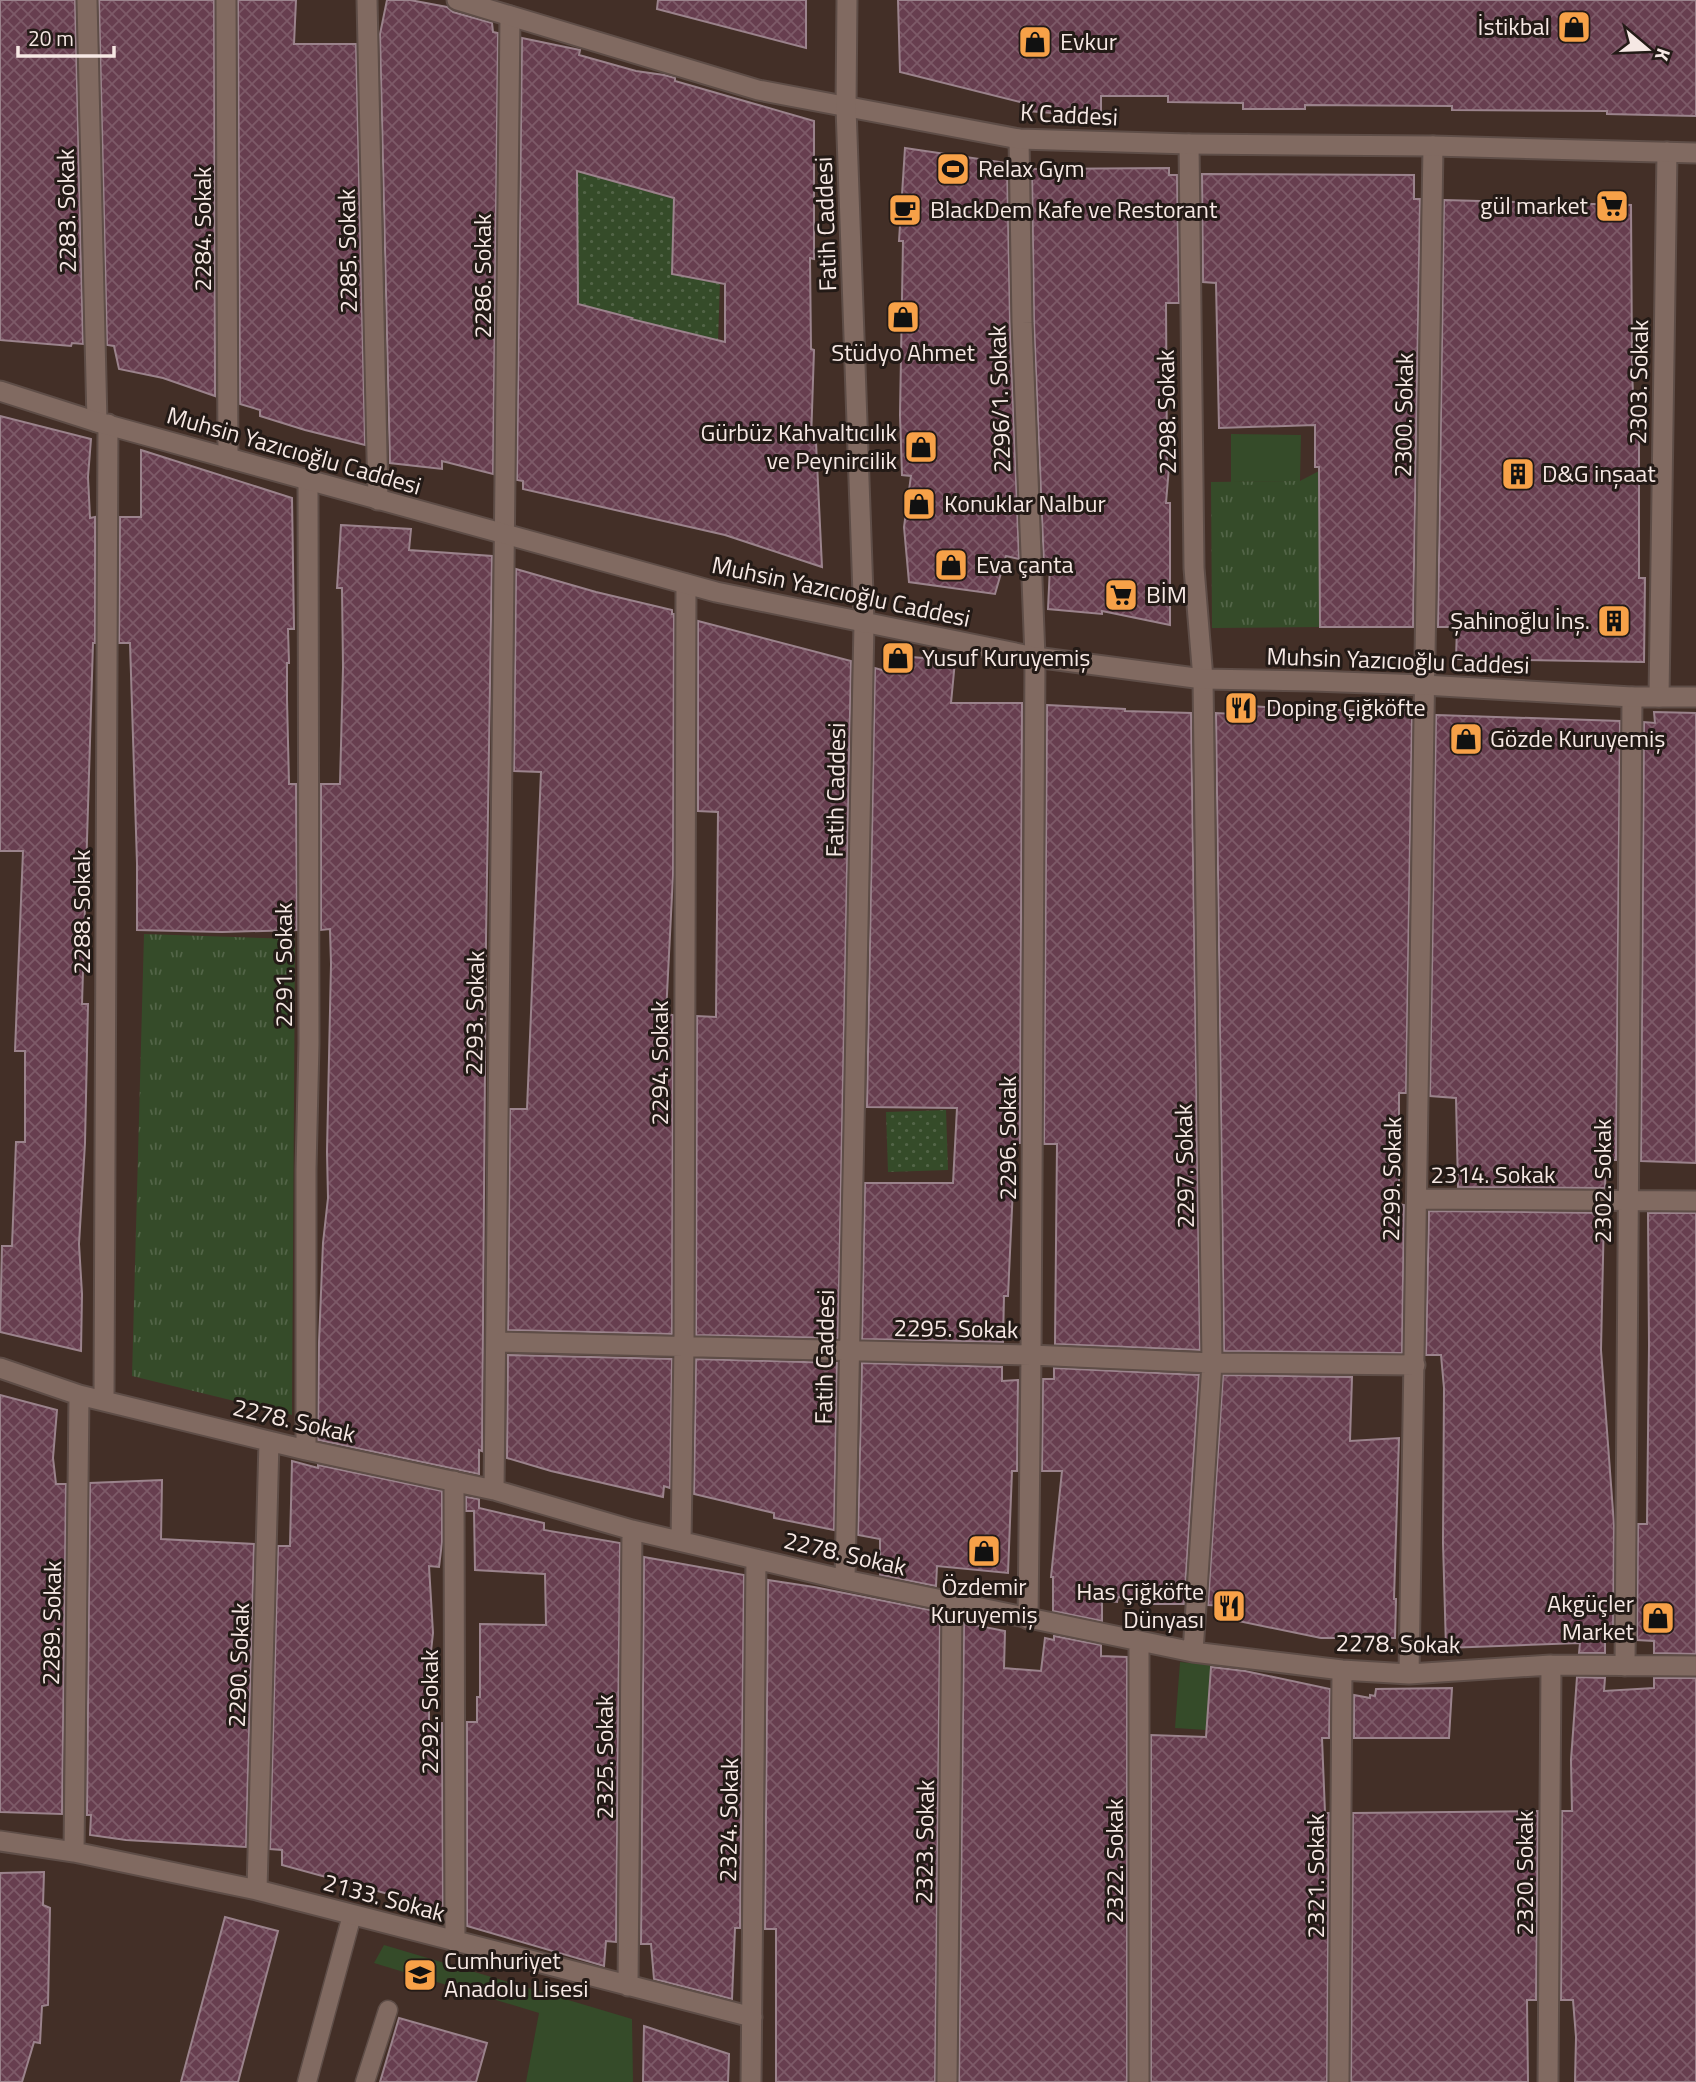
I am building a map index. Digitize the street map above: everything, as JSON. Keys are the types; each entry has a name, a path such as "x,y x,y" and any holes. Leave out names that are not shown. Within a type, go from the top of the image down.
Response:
{"street":[{"name":"2283. Sokak","path":"87,0 102,423"},
{"name":"2284. Sokak","path":"226,0 228,458"},
{"name":"2285. Sokak","path":"368,0 378,500"},
{"name":"K Caddesi","path":"457,0 758,90 1019,139 1189,144 1433,145 1696,153"},
{"name":"Fatih Caddesi","path":"845,1580 864,623 846,107 847,0"},
{"name":"2286. Sokak","path":"506,536 510,16"},
{"name":"2296/1. Sokak","path":"1019,139 1022,323 1035,657"},
{"name":"2298. Sokak","path":"1189,144 1194,568 1203,679"},
{"name":"2300. Sokak","path":"1424,685 1433,145"},
{"name":"2303. Sokak","path":"1659,697 1667,152"},
{"name":"Muhsin Yazıcıoğlu Caddesi","path":"0,391 102,423 716,592 1035,657 1203,679 1424,685 1632,697 1696,697"},
{"name":"2288. Sokak","path":"102,423 104,1401"},
{"name":"2291. Sokak","path":"306,1450 309,1042 308,480"},
{"name":"2293. Sokak","path":"494,1490 506,536"},
{"name":"2294. Sokak","path":"681,1541 686,584"},
{"name":"2296. Sokak","path":"1028,1619 1035,657"},
{"name":"2297. Sokak","path":"1194,1652 1212,1363 1203,679"},
{"name":"2299. Sokak","path":"1409,1674 1424,685"},
{"name":"2302. Sokak","path":"1625,1666 1632,697"},
{"name":"2314. Sokak","path":"1416,1199 1696,1201"},
{"name":"2295. Sokak","path":"496,1342 1031,1355 1212,1363 1415,1365"},
{"name":"2278. Sokak","path":"0,1368 79,1395 306,1450 494,1490 632,1530 845,1580 1194,1652 1342,1670 1409,1674 1551,1665 1696,1666"},
{"name":"2289. Sokak","path":"74,1852 79,1395"},
{"name":"2290. Sokak","path":"257,1890 269,1441"},
{"name":"2292. Sokak","path":"454,1481 455,1942"},
{"name":"2325. Sokak","path":"628,1986 632,1530"},
{"name":"2324. Sokak","path":"751,2082 756,1559"},
{"name":"2323. Sokak","path":"947,2082 952,1603"},
{"name":"2322. Sokak","path":"1139,1641 1139,2082"},
{"name":"2320. Sokak","path":"1548,2082 1551,1665"},
{"name":"2321. Sokak","path":"1339,2082 1342,1670"},
{"name":"2133. Sokak","path":"0,1841 74,1852 257,1890 752,2017"}],"lane":[{"path":"307,2082 352,1915"},
{"path":"365,2082 388,2010"}],"green space":[{"path":"579,172 674,199 672,273 720,283 718,342 577,304 576,180"},
{"path":"1231,434 1301,435 1300,481 1231,482"},
{"path":"1319,471 1320,627 1212,628 1211,482 1300,481"},
{"path":"144,934 295,939 292,1415 132,1376"},
{"path":"946,1110 948,1170 888,1172 886,1112"},
{"path":"1180,1662 1211,1665 1206,1730 1175,1728"},
{"path":"384,1945 632,2019 633,2082 526,2082 539,2013 374,1963"}],"building":[{"path":"0,0 75,0 83,344 72,343 71,346 0,340"},
{"path":"99,0 214,0 215,396 163,378 119,369 114,346 107,345"},
{"path":"238,0 296,0 294,44 356,44 365,445 260,416 260,410 240,404"},
{"path":"387,0 410,0 447,7 453,12 492,23 493,32 498,33 493,474 442,461 442,469 390,463 380,34"},
{"path":"658,0 806,0 806,48 657,9"},
{"path":"898,0 1696,0 1696,116 1607,114 1607,111 1452,110 1452,106 1305,105 1305,109 1243,109 1243,103 1168,102 1168,96 1101,96 1101,117 1028,111 1028,104 900,72"},
{"path":"522,38 580,50 579,55 636,71 675,78 675,81 814,121 814,259 810,258 811,349 814,350 811,441 816,442 822,567 725,535 523,489 523,481 517,480","holes":["577,171 674,198 672,274 725,284 725,342 578,304"]},
{"path":"905,148 1007,163 1019,559 1006,556 995,594 909,582 904,527 911,476 902,475 900,415 903,241 899,241"},
{"path":"1169,168 1169,175 1177,175 1179,303 1166,303 1169,467 1166,503 1170,503 1170,625 1102,611 1102,614 1048,609 1050,566 1044,565 1034,323 1032,169"},
{"path":"1202,174 1414,175 1414,199 1420,199 1413,627 1320,627 1319,467 1315,467 1315,425 1219,428 1216,283 1203,282"},
{"path":"1444,200 1631,205 1632,369 1634,419 1639,419 1639,578 1645,578 1644,662 1456,659 1457,627 1438,627"},
{"path":"0,416 91,439 88,477 90,518 95,517 95,643 82,1004 88,1004 85,1143 79,1244 81,1351 0,1332 2,1246 12,1246 16,1142 25,1142 25,1051 15,1051 23,851 0,851"},
{"path":"141,450 292,498 294,629 288,629 287,699 289,784 296,784 297,930 137,930 130,643 119,643 120,517 141,517"},
{"path":"341,525 411,529 409,550 492,556 482,1451 479,1450 479,1474 318,1440 323,1243 328,1198 331,964 330,929 321,930 321,784 340,784 342,588 337,588"},
{"path":"516,569 672,610 674,614 673,875 666,1014 673,1015 672,1334 508,1330 510,1109 527,1109 541,772 514,771"},
{"path":"698,621 851,661 838,1338 696,1335 697,1016 716,1017 718,812 698,811"},
{"path":"890,655 955,661 951,703 1022,703 1020,1143 1015,1143 1008,1296 1004,1296 1003,1342 862,1339 865,1183 953,1183 957,1108 867,1107 875,668 889,672"},
{"path":"1047,705 1191,713 1200,1350 1055,1344 1057,1144 1044,1144"},
{"path":"1236,705 1309,710 1406,710 1406,714 1412,715 1406,1093 1399,1093 1399,1204 1404,1205 1402,1353 1224,1351 1216,713 1235,714"},
{"path":"1654,712 1696,713 1696,1163 1641,1161 1644,722 1655,723"},
{"path":"1436,715 1620,721 1616,1160 1606,1160 1605,1188 1458,1187 1456,1098 1430,1096"},
{"path":"1429,1211 1604,1213 1601,1350 1614,1525 1613,1639 1605,1639 1605,1653 1579,1653 1580,1643 1446,1648 1443,1543 1444,1388 1441,1355 1426,1355"},
{"path":"1648,1213 1696,1213 1696,1654 1654,1653 1654,1641 1637,1640 1638,1524 1647,1524"},
{"path":"508,1355 672,1359 670,1488 664,1486 663,1497 507,1458"},
{"path":"696,1359 837,1363 834,1530 774,1518 774,1513 694,1494"},
{"path":"862,1363 1002,1367 1002,1381 1018,1380 1017,1471 1012,1471 1008,1573 937,1566 936,1586 880,1575 880,1539 858,1535"},
{"path":"1054,1368 1199,1375 1184,1604 1150,1604 1118,1597 1117,1602 1102,1600 1102,1621 1053,1611 1051,1577 1062,1471 1042,1471 1043,1379 1054,1379"},
{"path":"1223,1375 1352,1377 1350,1441 1399,1438 1395,1638 1321,1638 1224,1618 1227,1606 1208,1605"},
{"path":"0,1395 57,1410 53,1458 56,1484 66,1484 62,1814 0,1812"},
{"path":"292,1461 442,1491 439,1567 429,1566 433,1633 426,1697 429,1697 429,1724 442,1723 443,1909 282,1865 282,1850 270,1849 278,1546 290,1546"},
{"path":"162,1480 161,1539 254,1544 246,1847 126,1840 90,1835 91,1815 87,1815 90,1483"},
{"path":"466,1497 479,1499 479,1508 544,1523 544,1530 620,1543 616,1942 606,1941 604,1966 467,1926 467,1722 477,1722 477,1697 480,1697 480,1624 546,1625 545,1574 475,1570 474,1511 466,1511"},
{"path":"644,1557 744,1575 740,1928 735,1928 732,1999 654,1979 651,1944 641,1944"},
{"path":"768,1580 935,1611 935,1617 940,1618 935,2082 776,2082 776,1929 765,1929"},
{"path":"964,1623 1005,1631 1004,1668 1041,1671 1045,1638 1054,1640 1054,1636 1101,1645 1101,1656 1127,1657 1127,2082 959,2082"},
{"path":"1211,1667 1245,1671 1330,1689 1329,1738 1322,1738 1325,1813 1329,1813 1327,2082 1151,2082 1151,1735 1206,1737"},
{"path":"1577,1677 1605,1678 1604,1691 1654,1688 1654,1678 1696,1678 1696,2082 1575,2082 1573,2000 1561,2000 1562,1811 1572,1811 1571,1760"},
{"path":"1452,1688 1449,1738 1354,1738 1354,1695 1370,1698 1370,1695 1375,1696 1376,1689"},
{"path":"1538,1811 1536,2000 1527,2000 1528,2082 1351,2082 1353,1813"},
{"path":"44,1872 43,1905 50,1908 48,2005 42,2006 40,2043 34,2042 22,2082 0,2082 0,1873"},
{"path":"225,1917 278,1931 238,2082 181,2082"},
{"path":"399,2018 487,2043 476,2082 380,2082"},
{"path":"644,2026 729,2054 728,2082 643,2082"}],"place":[{"name":"İstikbal","path":"1574,27"},
{"name":"Evkur","path":"1035,42"},
{"name":"Relax Gym","path":"953,169"},
{"name":"gül market","path":"1612,206"},
{"name":"BlackDem Kafe ve Restorant","path":"905,210"},
{"name":"Stüdyo Ahmet","path":"903,317"},
{"name":"Gürbüz Kahvaltıcılık ve Peynircilik","path":"921,447"},
{"name":"D&G inşaat","path":"1518,474"},
{"name":"Konuklar Nalbur","path":"919,504"},
{"name":"Eva çanta","path":"951,565"},
{"name":"BİM","path":"1121,595"},
{"name":"Şahinoğlu İnş.","path":"1614,621"},
{"name":"Yusuf Kuruyemiş","path":"898,658"},
{"name":"Doping Çiğköfte","path":"1241,708"},
{"name":"Gözde Kuruyemiş","path":"1466,739"},
{"name":"Özdemir Kuruyemiş","path":"984,1551"},
{"name":"Has Çiğköfte Dünyası","path":"1229,1606"},
{"name":"Akgüçler Market","path":"1658,1618"},
{"name":"Cumhuriyet Anadolu Lisesi","path":"420,1975"}]}
